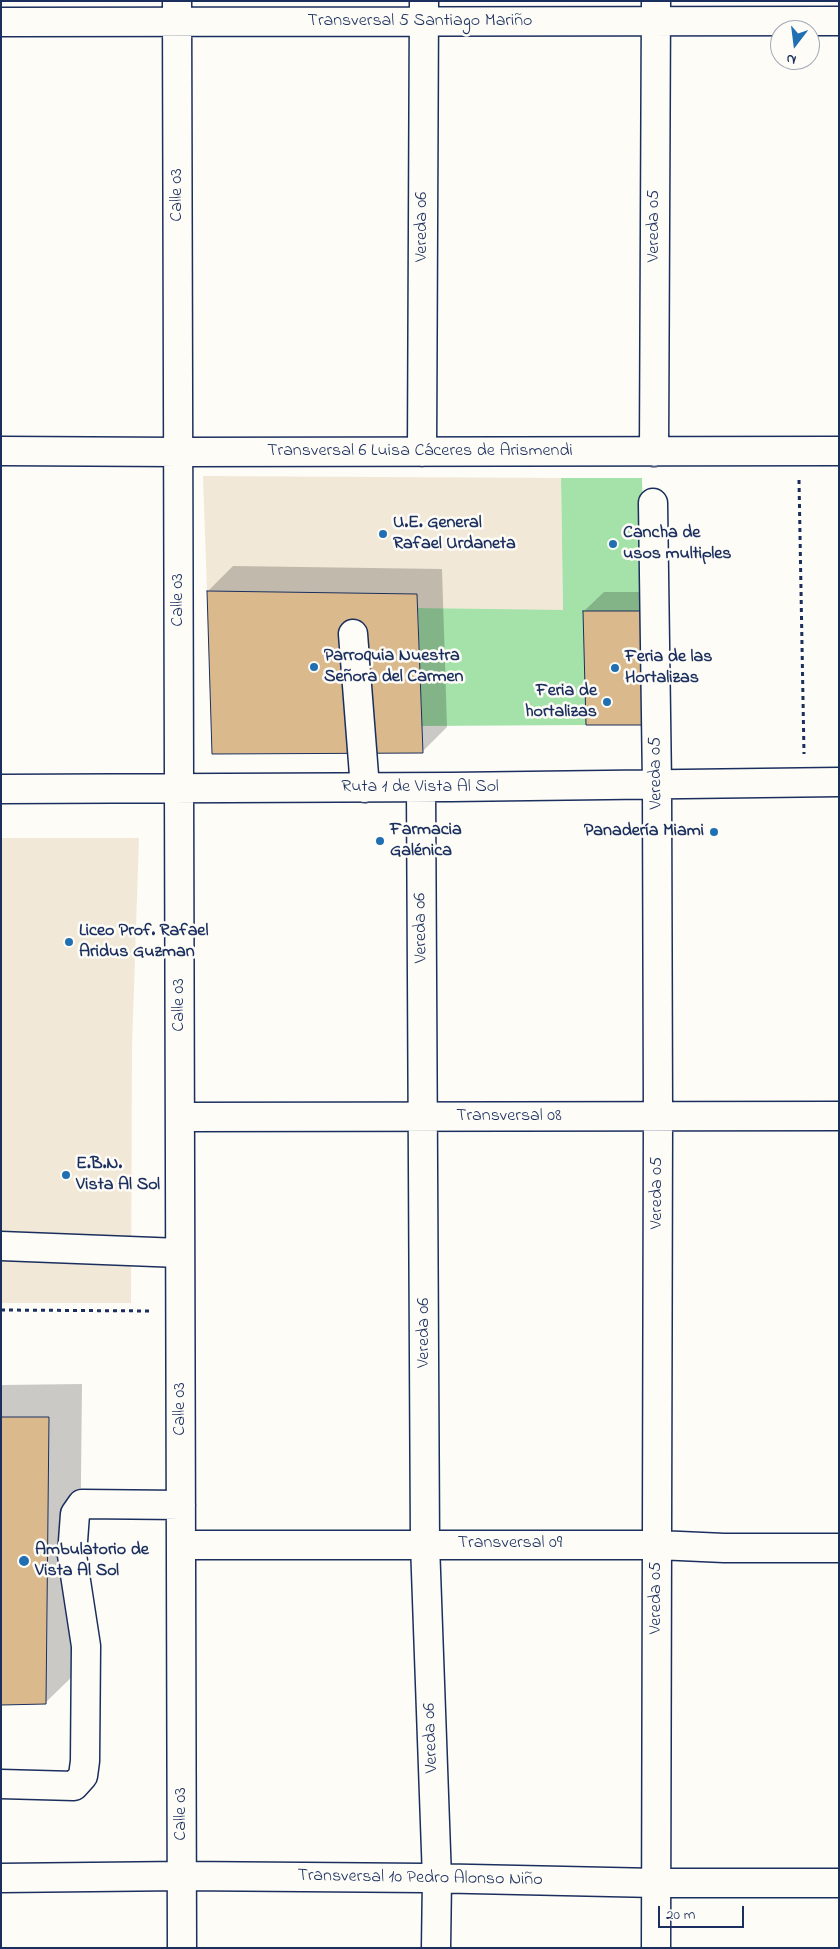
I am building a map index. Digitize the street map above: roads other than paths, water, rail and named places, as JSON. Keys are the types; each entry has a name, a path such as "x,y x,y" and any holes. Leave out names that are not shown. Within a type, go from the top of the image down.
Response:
{"street":[{"name":"Transversal 5 Santiago Mariño","path":"1,22 177,12 656,11 839,21"},
{"name":"Vereda 05","path":"654,452 656,11"},
{"name":"Calle 03","path":"177,12 182,1948"},
{"name":"Vereda 06","path":"422,452 424,12"},
{"name":"Transversal 6 Luisa Cáceres de Arismendi","path":"1,451 839,451"},
{"name":"Vereda 05","path":"653,503 657,785 658,1117 656,1948"},
{"path":"353,634 365,788"},
{"name":"Ruta 1 de Vista Al Sol","path":"1,788 421,788 839,782"},
{"name":"Vereda 06","path":"421,788 425,1544 437,1879 436,1948"},
{"name":"Transversal 08","path":"180,1117 839,1116"},
{"path":"1,1246 180,1253"},
{"path":"1,1784 74,1786 83,1776 85,1762 86,1646 72,1555 75,1514 82,1504 181,1504"},
{"name":"Transversal 09","path":"181,1545 658,1545 724,1548 839,1548"},
{"name":"Transversal 10 Pedro Alonso Niño","path":"1,1878 182,1876 656,1883 839,1883"}],"place":[{"name":"U.E. General Rafael Urdaneta","path":"383,534"},
{"name":"Cancha de usos multiples","path":"613,544"},
{"name":"Parroquia Nuestra Señora del Carmen","path":"314,667"},
{"name":"Feria de las Hortalizas","path":"615,668"},
{"name":"Feria de hortalizas","path":"607,702"},
{"name":"Panadería Miami","path":"714,832"},
{"name":"Farmacia Galénica","path":"380,841"},
{"name":"Liceo Prof. Rafael Aridus Guzman","path":"69,942"},
{"name":"E.B.N. Vista Al Sol","path":"66,1175"},
{"name":"Ambulatorio de Vista Al Sol","path":"24,1561"}]}
